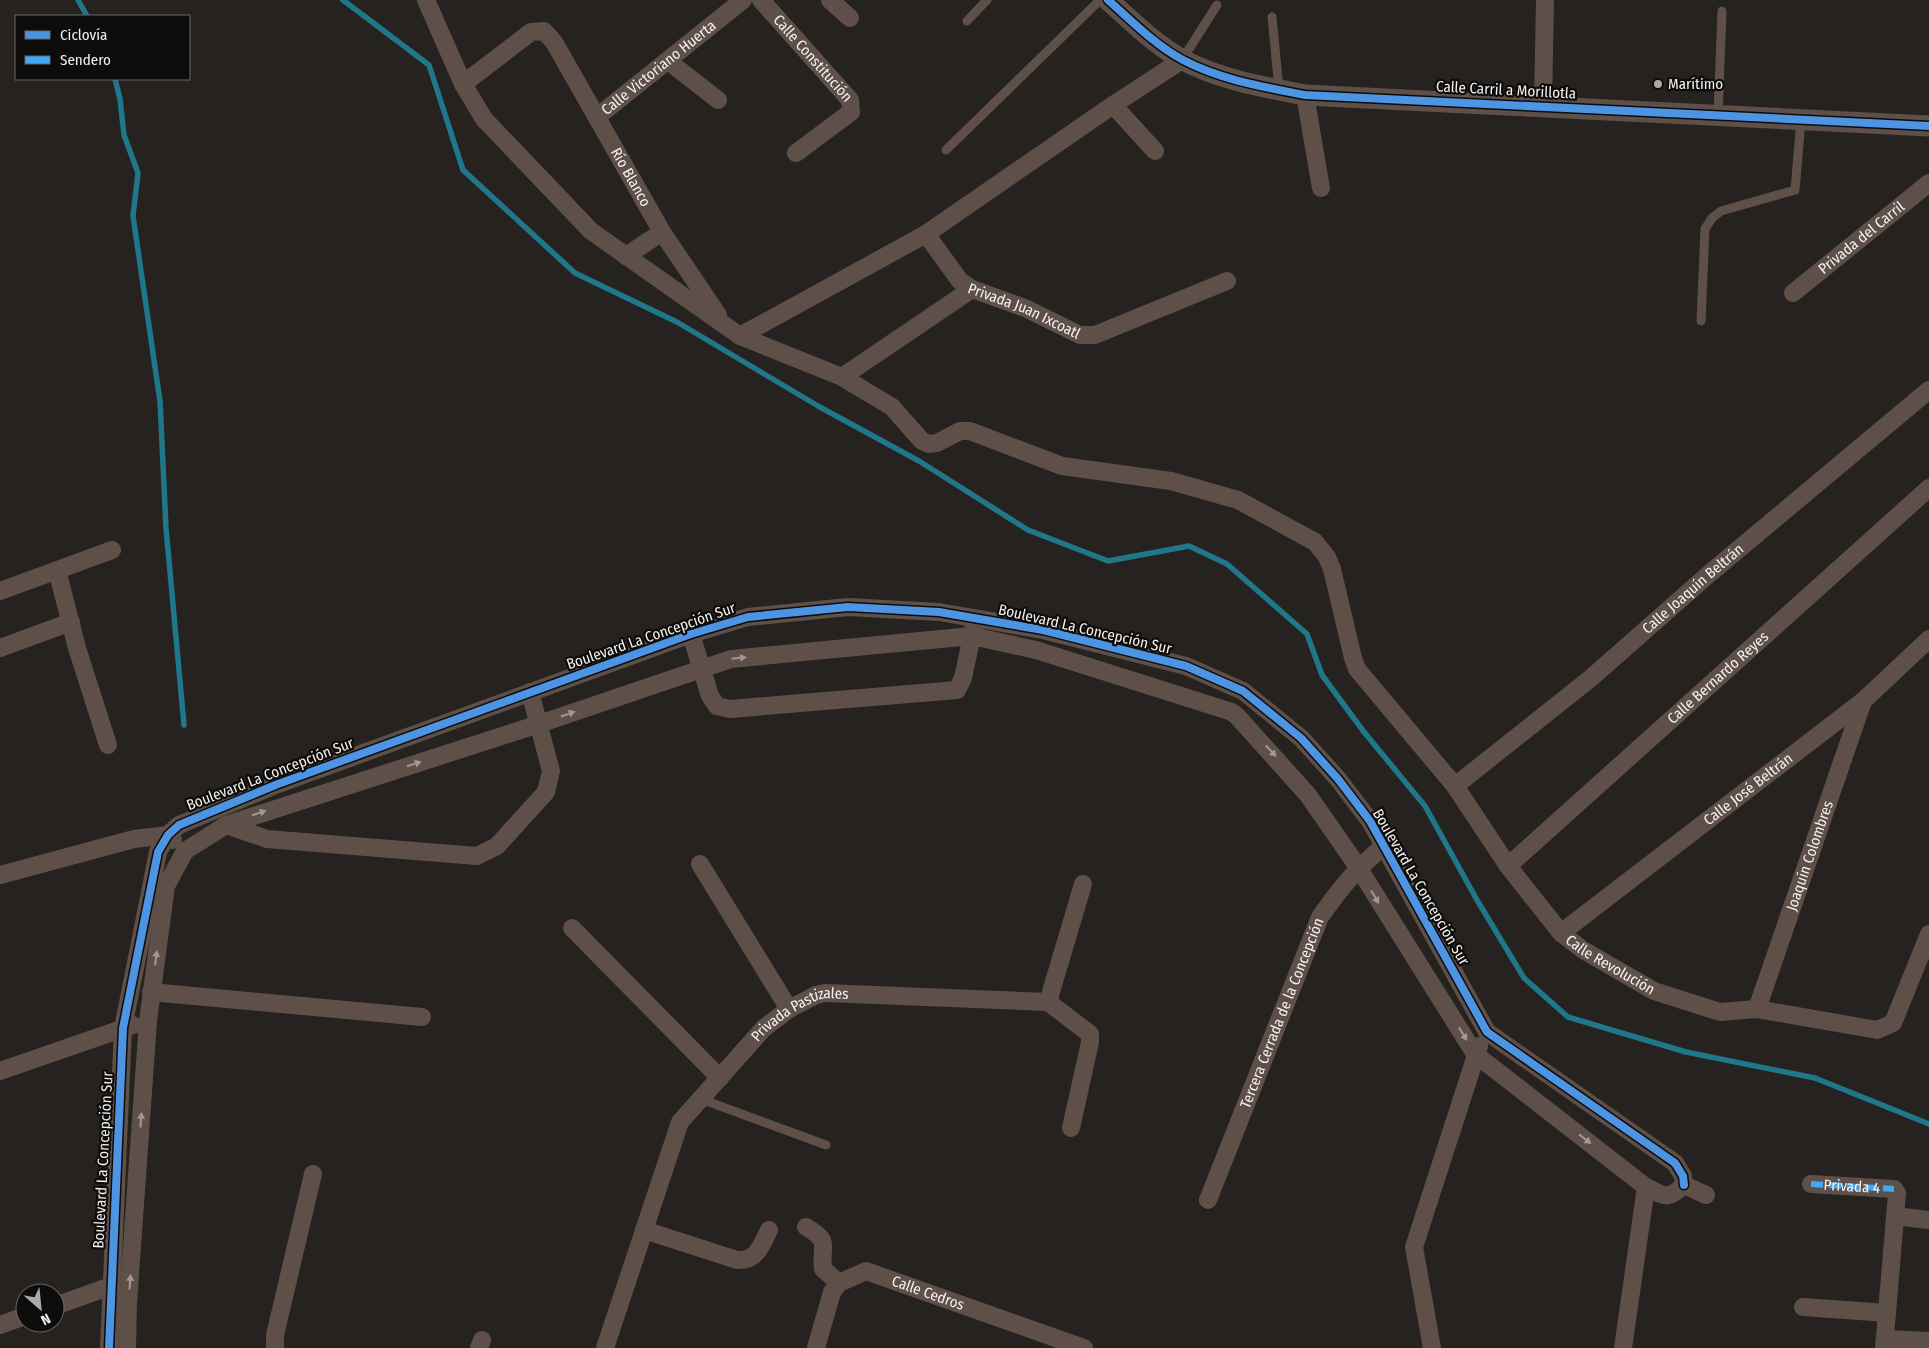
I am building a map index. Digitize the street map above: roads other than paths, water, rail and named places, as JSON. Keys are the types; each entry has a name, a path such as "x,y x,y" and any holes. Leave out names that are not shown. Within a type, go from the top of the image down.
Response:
{"street":[{"path":"426,0 463,84 484,119 591,231 740,336 842,377 972,289"},
{"name":"Calle Victoriano Huerta","path":"597,116 743,0"},
{"name":"Calle Constitución","path":"761,0 850,100 852,106 852,112 796,153"},
{"path":"830,0 850,18"},
{"name":"Calle Carril a Morillotla","path":"1108,0 1161,46 1182,60 1209,72 1306,95 1543,105 1929,126"},
{"path":"1543,105 1545,0"},
{"name":"Río Blanco","path":"463,84 531,32 544,30 554,42 662,232 722,322"},
{"path":"740,336 926,234 1113,105 1182,60"},
{"path":"668,61 718,100"},
{"path":"1306,95 1321,188"},
{"path":"1113,105 1154,151"},
{"name":"Privada del Carril","path":"1793,293 1929,183"},
{"path":"626,256 662,232"},
{"name":"Privada Juan Ixcoatl","path":"926,234 960,281 972,289 1025,308 1080,335 1095,335 1227,281"},
{"name":"Calle Revolución","path":"842,377 892,407 922,441 930,444 937,443 960,431 970,430 1062,466 1171,481 1238,500 1315,542 1327,557 1332,569 1352,658 1358,669 1456,786 1508,866 1561,932 1583,950 1654,991 1720,1012 1757,1009 1877,1030 1886,1028 1893,1023 1929,934"},
{"name":"Calle Joaquín Beltrán","path":"1456,786 1591,678 1717,568 1929,390"},
{"name":"Calle Bernardo Reyes","path":"1508,866 1929,488"},
{"path":"0,590 112,550"},
{"path":"57,570 76,648 108,745"},
{"name":"Boulevard La Concepción Sur","path":"109,1348 123,1028 158,852 168,835 179,825 278,784 692,634 748,617 848,607 939,612 1043,630 1186,666 1244,691 1301,738 1338,779 1386,845 1487,1032 1674,1163 1683,1176 1684,1186 1673,1195 1666,1197 1646,1187 1475,1054 1358,867 1308,795 1274,755 1232,712 1036,650 972,636 731,659 702,667 539,724 226,825 185,850"},
{"path":"692,634 710,696 717,706 730,709 957,690 963,678 975,618"},
{"path":"0,648 71,622"},
{"name":"Calle José Beltrán","path":"1561,932 1863,701 1929,639"},
{"path":"226,825 267,839 477,856 497,846 546,792 551,771 530,692"},
{"name":"Joaquín Colombres","path":"1757,1009 1863,701"},
{"path":"0,875 134,838 168,835 185,850 166,886 151,992 128,1303 127,1348"},
{"name":"Tercera Cerrada de la Concepción","path":"1208,1200 1320,917 1344,882 1358,867 1386,845"},
{"path":"700,864 789,1009"},
{"path":"1071,1128 1090,1042 1090,1034 1048,1002 1084,884"},
{"path":"572,928 720,1078"},
{"path":"151,992 422,1017"},
{"name":"Privada Pastizales","path":"605,1348 680,1122 764,1028 789,1009 816,995 825,993 1048,1002"},
{"path":"0,1071 148,1021"},
{"path":"1432,1348 1414,1248 1475,1054 1487,1032"},
{"path":"275,1348 275,1335 313,1174"},
{"name":"Privada 4","path":"1811,1184 1894,1189 1897,1193 1895,1216"},
{"path":"1684,1186 1706,1194"},
{"path":"1623,1348 1646,1187"},
{"path":"1929,1220 1895,1216 1884,1343 1929,1341"},
{"path":"806,1227 821,1236 824,1243 823,1269 839,1283 832,1292 816,1348"},
{"path":"644,1230 737,1260 747,1260 755,1256 769,1230"},
{"name":"Calle Cedros","path":"839,1283 866,1271 1061,1344 1084,1348"},
{"path":"65,1304 111,1294 128,1303"},
{"path":"1803,1307 1887,1313"},
{"path":"0,1325 15,1320"}],"lane":[{"path":"967,21 987,0"},
{"path":"946,150 1100,0"},
{"path":"1182,60 1218,6"},
{"path":"1718,115 1722,11"},
{"path":"1272,17 1279,90"},
{"path":"1701,321 1705,229 1712,218 1720,211 1795,190 1801,119"},
{"path":"701,1098 826,1145"}],"waterway":[{"path":"78,0 86,15"},
{"path":"343,0 429,65 463,170 575,273 677,322 818,406 919,461 1028,530 1108,561 1189,546 1227,564 1307,634 1322,675 1364,732 1425,806 1477,900 1524,978 1568,1017 1686,1052 1815,1078 1929,1124"},
{"path":"115,80 120,99 124,135 138,173 133,216 160,401 166,528 184,725"}],"place":[{"name":"Marítimo","path":"1658,84"}]}
